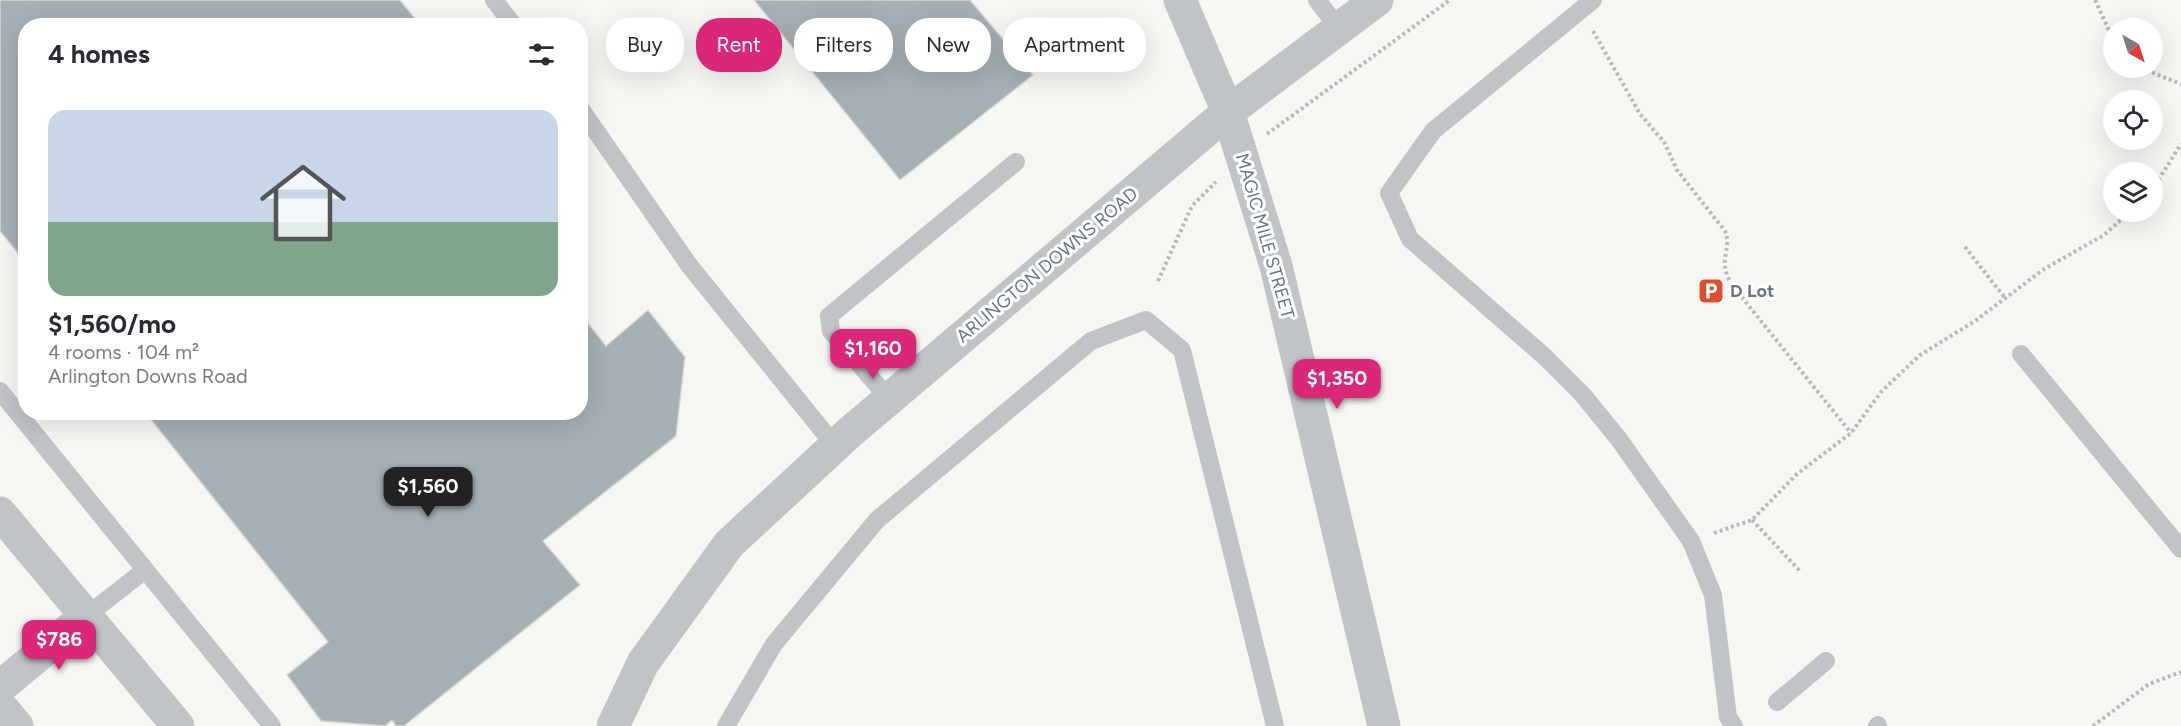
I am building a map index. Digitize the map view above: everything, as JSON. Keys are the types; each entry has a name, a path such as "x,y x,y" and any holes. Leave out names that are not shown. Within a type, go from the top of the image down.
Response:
{"street":[{"name":"MAGIC MILE STREET","path":"1180,0 1228,112 1287,309 1384,726"},
{"name":"ARLINGTON DOWNS ROAD","path":"613,726 643,663 729,544 889,399 1228,112 1377,0"},
{"path":"0,513 178,726"},
{"path":"0,687 86,616"},
{"path":"0,706 17,726"}],"lane":[{"path":"494,0 508,18"},
{"path":"1317,0 1339,29"},
{"path":"1593,0 1433,131 1389,193 1410,239 1545,357 1582,394 1618,438 1691,541 1713,595 1728,717 1734,726"},
{"path":"588,120 689,265 835,446"},
{"path":"889,399 831,331 829,316 1016,162"},
{"path":"726,726 774,644 878,520 1091,341 1146,320 1182,350 1275,726"},
{"path":"2020,354 2181,549"},
{"path":"0,391 18,413"},
{"path":"23,420 272,726"},
{"path":"86,616 145,570"},
{"path":"1777,702 1826,661"}],"path":[{"path":"1158,281 1192,206 1243,156 1282,121 1450,0"},
{"path":"2095,0 2103,18"},
{"path":"1577,13 1593,32 1640,114 1664,141 1677,170 1725,231 1728,239 1723,270 1732,285 1851,433"},
{"path":"2163,77 2181,84"},
{"path":"2163,173 2181,144"},
{"path":"1691,541 1752,520 1797,474 1851,433 1881,392 1920,355 2044,269 2104,235 2119,222"},
{"path":"1965,247 2005,298"},
{"path":"1752,520 1800,571"},
{"path":"2093,726 2149,684 2181,672"}],"building":[{"path":"0,0 400,0 415,18 18,18 18,253 0,231"},
{"path":"754,0 970,0 985,18 905,18 905,72 991,72 991,25 1003,39 1003,72 1030,72 1033,75 900,180 812,72 893,72 893,18 794,18 794,49 782,35 782,18 769,18"},
{"path":"648,310 685,357 676,436 543,541 580,585 404,726 396,726 392,720 385,726 321,721 287,675 328,642 151,420 588,420 588,323 606,346"}],"place":[{"name":"D Lot","path":"1711,291"}]}
